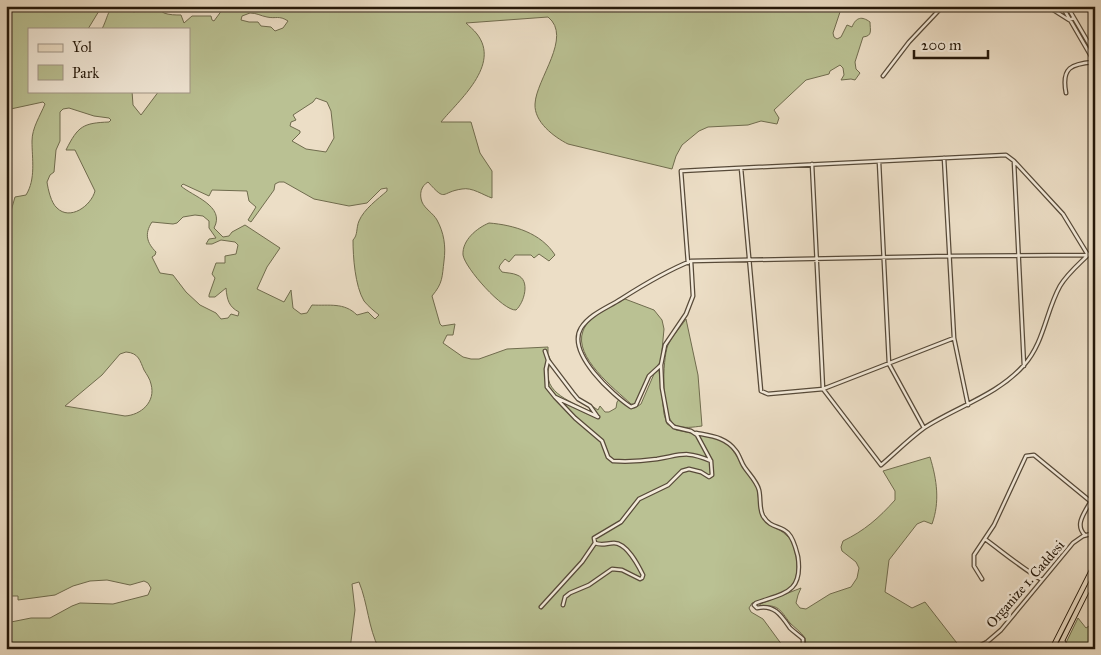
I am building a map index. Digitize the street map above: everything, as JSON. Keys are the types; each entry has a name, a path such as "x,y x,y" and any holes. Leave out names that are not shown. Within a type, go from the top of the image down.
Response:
{"main road":[{"path":"1052,649 1095,564"},
{"path":"1058,649 1095,575"}],"street":[{"path":"883,76 942,6"},
{"path":"1048,6 1069,20"},
{"path":"1062,6 1094,62 1076,64 1070,67 1065,79 1066,93"},
{"path":"1067,6 1095,54"},
{"path":"1069,20 1074,18"},
{"path":"797,649 803,644 803,639 792,630 781,614 769,608 757,608 754,606 757,603 791,590 796,583 800,572 797,554 788,532 773,527 765,518 762,513 759,489 756,482 729,443 720,437 694,433 674,427 668,421 664,408 661,364 665,345 686,314 693,296 680,171 1006,155 1014,161 1063,214 1088,255"},
{"path":"944,158 954,338 968,405"},
{"path":"1014,161 1024,366"},
{"path":"880,162 888,364 924,428"},
{"path":"812,164 823,389 881,465 924,428 968,405 1004,382 1024,366 1038,343 1060,286 1068,275 1088,255 1095,251"},
{"path":"741,168 761,391 768,394 823,389 954,338"},
{"path":"661,364 649,376 636,405 631,407 586,363 579,343 579,331 601,309 690,262 1088,255"},
{"path":"545,351 548,360 573,393 578,399 590,406 598,417 555,397"},
{"path":"548,360 546,370 547,387 575,418 602,441 608,457 613,461 657,459 677,454 692,454 711,461"},
{"path":"541,607 582,562 595,543 595,537 621,522 639,499 668,485 682,471 689,469 711,476 711,461 694,433"},
{"path":"982,579 975,570 974,555 994,526 1023,458 1028,455 1034,456 1095,505"},
{"path":"1085,535 1080,530 1079,524 1091,501"},
{"path":"1094,533 1095,528"},
{"name":"Organize 1. Caddesi","path":"973,649 987,642 1001,630 1073,544 1085,535 1094,533"},
{"path":"984,539 1015,560 1024,570 1043,580"},
{"path":"563,605 565,597 570,593 589,585 612,569 622,570 643,578 634,558 621,544 601,545 595,543"},
{"path":"1062,640 1068,649"}],"green space":[{"path":"6,6 102,6 89,28 28,28 28,92 132,92 133,105 141,115 158,92 190,92 190,28 102,28 108,14 116,7 130,6 130,10 134,12 152,6 166,14 181,15 184,23 192,16 211,16 214,21 225,6 842,6 833,33 837,39 841,37 847,25 852,27 857,19 862,18 870,22 870,34 863,37 855,62 856,69 860,73 855,80 841,80 844,75 843,68 840,65 830,71 829,74 806,80 774,110 779,118 777,124 761,121 748,125 708,127 699,131 682,145 672,169 568,144 551,133 541,123 535,104 557,36 555,25 548,17 466,23 477,34 483,46 484,58 481,70 467,93 441,122 471,122 480,153 492,171 492,198 474,190 466,189 441,194 428,182 422,188 421,193 422,202 437,220 445,245 442,276 432,296 440,324 442,326 455,324 453,335 447,335 443,343 463,357 471,359 479,359 507,349 548,347 551,361 548,380 552,387 564,398 589,411 592,406 598,410 600,406 605,412 609,412 616,408 620,398 631,408 635,408 641,404 654,374 659,370 664,414 667,424 676,430 717,438 730,446 757,488 761,516 788,537 795,550 797,568 796,578 792,584 787,590 752,603 749,608 751,612 763,619 785,649 379,649 372,632 359,582 352,584 355,610 350,649 6,649 6,623 31,618 50,618 80,603 113,604 148,595 151,588 144,581 130,585 107,580 90,581 73,586 55,595 18,600 18,596 6,596 6,234 10,224 9,218 15,197 26,195 31,182 33,169 32,136 45,104 43,102 6,110","holes":["250,13 282,18 288,21 283,28 275,31 271,27 261,26 258,22 241,20 242,16","316,98 327,102 331,111 334,138 326,152 306,149 292,141 300,133 300,131 290,126 291,122 296,120 293,115","69,108 111,120 82,127 66,150 75,150 95,191 93,197 85,206 68,213 62,212 55,206 50,196 47,182 50,175 54,172 56,150 60,141 60,112 63,109","284,182 314,199 349,206 367,203 381,189 387,188 387,191 364,212 353,240 358,288 364,301 379,315 375,319 368,312 357,315 342,306 312,305 307,313 301,314 293,308 291,290 284,302 257,289 267,267 280,248 245,225 232,232 229,236 223,237 214,228 216,220 212,208 181,186 183,184 209,196 212,190 247,191 249,201 256,207 248,220 251,222 274,190 275,184","203,216 209,221 209,228 216,238 209,239 206,244 212,244 221,240 235,242 238,245 236,254 225,256 225,263 216,263 212,274 215,278 209,295 209,297 215,297 226,288 229,303 239,312 238,316 231,314 228,318 221,319 216,313 200,305 186,292 173,275 160,273 152,257 156,252 150,245 147,234 148,230 152,222 173,224 183,217","126,352 134,354 151,382 151,396 149,402 142,410 125,416 65,406 102,375 120,354"]},
{"path":"489,223 517,228 535,236 549,247 555,255 549,261 539,254 534,258 531,255 515,255 509,262 505,259 500,265 499,268 502,272 517,275 524,282 524,297 516,310 503,304 485,288 470,269 463,255 465,244 471,235"},
{"path":"625,299 654,310 662,320 664,329 661,361 648,378 636,404 631,404 597,372 584,351 582,341 583,331 590,320"},
{"path":"686,319 698,375 702,426 681,427 675,425 670,420 665,400 664,375 666,352 674,335"},
{"path":"930,457 937,491 932,524 924,521 917,524 889,560 885,592 912,608 925,602 960,647 954,649 802,649 806,645 805,638 781,611 771,606 760,606 760,604 801,588 796,603 800,608 806,609 830,594 851,587 857,578 859,568 856,562 842,551 841,547 843,541 871,524 895,500 895,491 883,471"},
{"path":"1078,618 1086,628 1095,622 1095,649 1063,649"}]}
